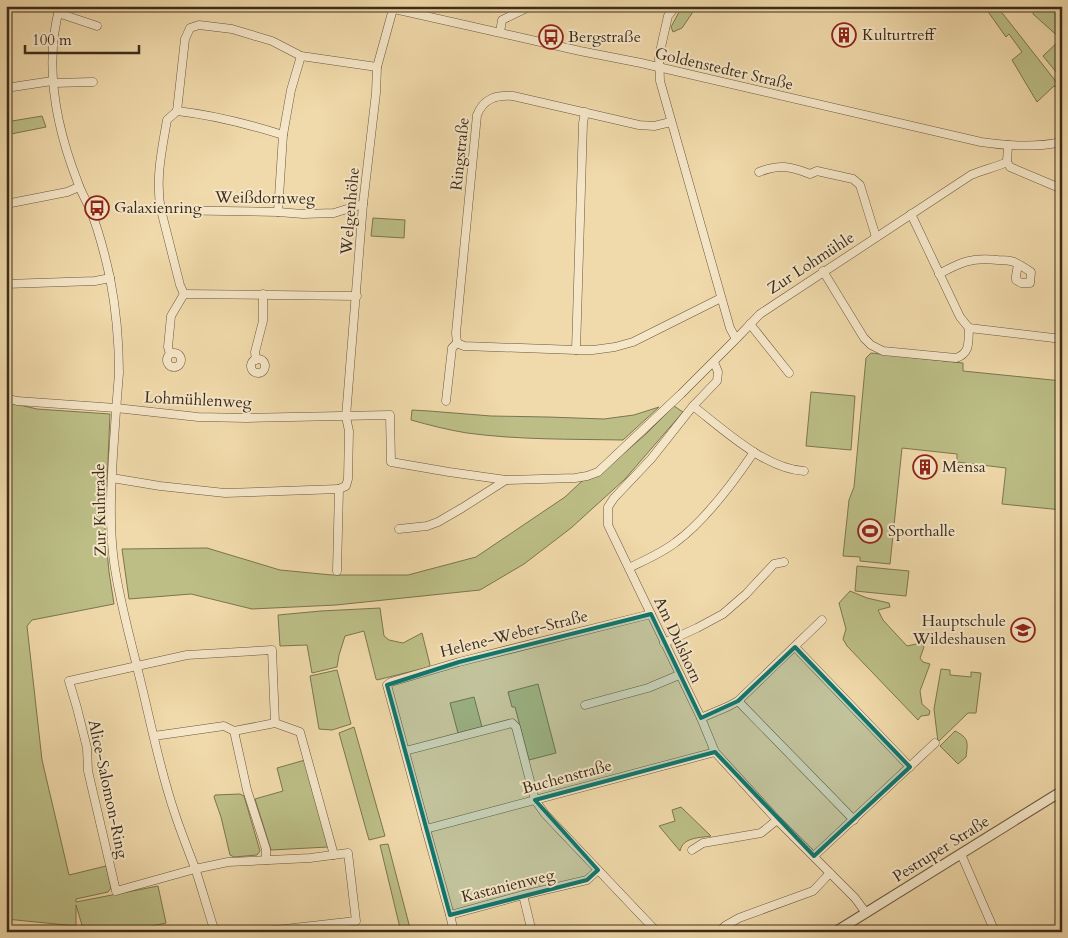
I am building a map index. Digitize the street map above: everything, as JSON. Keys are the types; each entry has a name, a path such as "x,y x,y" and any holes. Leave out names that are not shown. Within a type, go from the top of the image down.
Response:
{"street":[{"name":"Goldenstedter Straße","path":"381,6 659,67 981,142 1040,146 1062,142"},
{"path":"500,32 502,20 531,6"},
{"path":"676,6 668,16 659,56 660,81 721,298 730,328 736,339"},
{"name":"Welgenhöhe","path":"339,490 346,486 348,479 349,430 346,417 363,204 376,93 377,66 393,9"},
{"name":"Zur Kuhtrade","path":"96,26 59,10 53,37 52,82 56,112 66,152 90,209 102,246 110,278 118,333 119,374 112,478 113,553 137,665 174,813 195,869 215,932"},
{"path":"184,294 180,285 158,196 167,120 177,111 185,39 190,28 199,26 232,29 272,41 301,56 377,66"},
{"path":"278,212 283,135 291,90 301,56"},
{"path":"6,88 52,82 93,82"},
{"name":"Ringstraße","path":"446,401 452,348 457,343 456,334 477,115 481,106 493,97 504,95 639,125 654,126 671,122"},
{"path":"177,111 202,114 283,135"},
{"path":"576,350 583,123 586,112"},
{"path":"1008,145 1007,162 1010,166 1062,189"},
{"name":"Zur Lohmühle","path":"390,416 391,462 506,480 574,478 598,472 714,362 760,314 971,174 1007,162"},
{"path":"759,172 782,166 810,174 818,171 853,180 860,185 876,238"},
{"path":"6,204 67,192 79,186"},
{"name":"Weißdornweg","path":"161,210 303,214 334,213 363,204"},
{"path":"911,214 960,317 969,328 1062,339"},
{"path":"939,274 956,264 970,260 987,258 1012,261 1018,264"},
{"path":"823,271 864,338 871,345 882,351 953,358 962,356 967,348 969,328"},
{"path":"6,284 95,281 110,278"},
{"path":"184,294 357,296"},
{"path":"170,354 168,347 171,316 184,294"},
{"path":"256,360 255,352 263,322 264,294"},
{"path":"457,343 464,346 576,350 615,347 633,342 721,298"},
{"path":"750,324 789,373"},
{"name":"Am Dulshorn","path":"714,362 718,372 717,381 693,406 651,459 614,498 608,507 608,525 715,752 777,820 855,898 866,913"},
{"name":"Lohmühlenweg","path":"6,398 17,401 116,408 198,417 390,416"},
{"path":"693,406 754,452 785,468 804,471"},
{"path":"629,568 660,553 677,542 698,523 754,452"},
{"path":"112,478 160,486 225,493 339,490 338,571"},
{"path":"399,529 427,526 438,522 506,480"},
{"path":"664,642 697,628 723,614 746,594 774,564 784,562"},
{"name":"Helene-Weber-Straße","path":"387,685 391,682 459,662 651,614"},
{"path":"700,718 738,701 822,620"},
{"path":"794,647 910,767"},
{"path":"137,665 187,655 272,650 275,723"},
{"name":"Alice-Salomon-Ring","path":"137,665 69,681 87,748 88,771 116,891 195,869"},
{"path":"585,705 648,688 679,675"},
{"name":"Kastanienweg","path":"387,685 450,915 587,880 598,870"},
{"path":"738,701 854,820"},
{"path":"154,736 224,726 234,730 275,723 300,732 334,855"},
{"path":"405,751 512,723 516,727 535,800 545,814 657,932"},
{"path":"234,730 247,790 266,849 266,860"},
{"path":"814,856 935,743"},
{"name":"Buchenstraße","path":"426,829 715,752"},
{"name":"Pestruper Straße","path":"835,932 1062,791"},
{"path":"692,850 703,842 761,832 777,820"},
{"path":"195,869 228,862 310,858 348,853 356,921 258,932"},
{"path":"961,854 995,932"},
{"path":"719,932 739,918 813,891 830,873"},
{"path":"523,895 532,932"},
{"path":"450,915 454,932"}],"highlighted area":[{"path":"651,614 701,718 738,701 795,647 910,767 814,856 715,752 535,800 598,870 587,880 450,915 387,685 459,662"}],"green space":[{"path":"683,6 697,6 682,28 673,32 671,27"},
{"path":"973,6 984,6 977,12"},
{"path":"984,6 994,6 1003,14 1061,88 1054,86 1037,102 1012,60 1022,52 1009,34 1006,37"},
{"path":"1035,6 1062,6 1062,79 1043,56 1061,39 1033,14"},
{"path":"42,116 46,127 6,135 6,122"},
{"path":"373,218 405,220 404,238 371,236"},
{"path":"871,353 963,363 963,371 1062,381 1062,510 1002,504 1006,468 957,462 957,454 902,448 890,564 860,561 860,557 843,556 849,500 854,487 866,358"},
{"path":"811,392 855,396 851,450 806,446"},
{"path":"6,402 37,409 110,414 105,529 114,604 32,620 27,626 42,760 69,875 106,866 111,888 108,892 76,899 76,902 158,886 166,923 125,932 84,932 76,905 76,926 6,919"},
{"path":"674,406 683,412 625,479 571,528 524,564 480,590 336,605 252,609 191,594 129,599 122,549 207,548 280,570 332,575 408,575 476,557 565,497 582,481 599,475 646,434"},
{"path":"659,407 623,440 506,437 467,433 411,420 412,410 491,416 604,419 634,415"},
{"path":"857,566 909,571 906,596 855,591"},
{"path":"850,591 867,598 889,603 890,607 878,610 883,620 907,646 921,643 924,647 920,658 923,662 930,664 920,691 922,704 930,711 929,715 921,716 918,720 847,646 843,639 846,629 839,603"},
{"path":"380,608 384,636 389,640 403,643 422,633 429,667 377,680 364,631 345,636 337,667 312,673 307,645 280,646 278,615"},
{"path":"941,669 950,670 950,675 971,677 971,672 981,673 976,713 968,713 938,742 934,709"},
{"path":"337,670 351,724 332,730 319,729 310,676"},
{"path":"538,684 556,753 529,760 515,707 512,707 508,692"},
{"path":"474,697 482,727 458,733 450,703"},
{"path":"354,727 385,836 369,840 339,733"},
{"path":"955,731 965,738 967,744 966,757 958,764 940,746"},
{"path":"305,760 328,847 271,850 255,799 283,791 277,768"},
{"path":"240,794 244,796 260,851 257,855 234,857 230,855 214,797 215,795"},
{"path":"681,807 711,836 688,841 684,843 680,851 659,826 675,821 672,810"},
{"path":"388,844 411,932 401,932 380,845"}],"place":[{"name":"Kulturtreff","path":"844,35"},
{"name":"Bergstraße","path":"551,37"},
{"name":"Galaxienring","path":"97,208"},
{"name":"Mensa","path":"925,467"},
{"name":"Sporthalle","path":"870,531"},
{"name":"Hauptschule Wildeshausen","path":"1023,630"}]}
